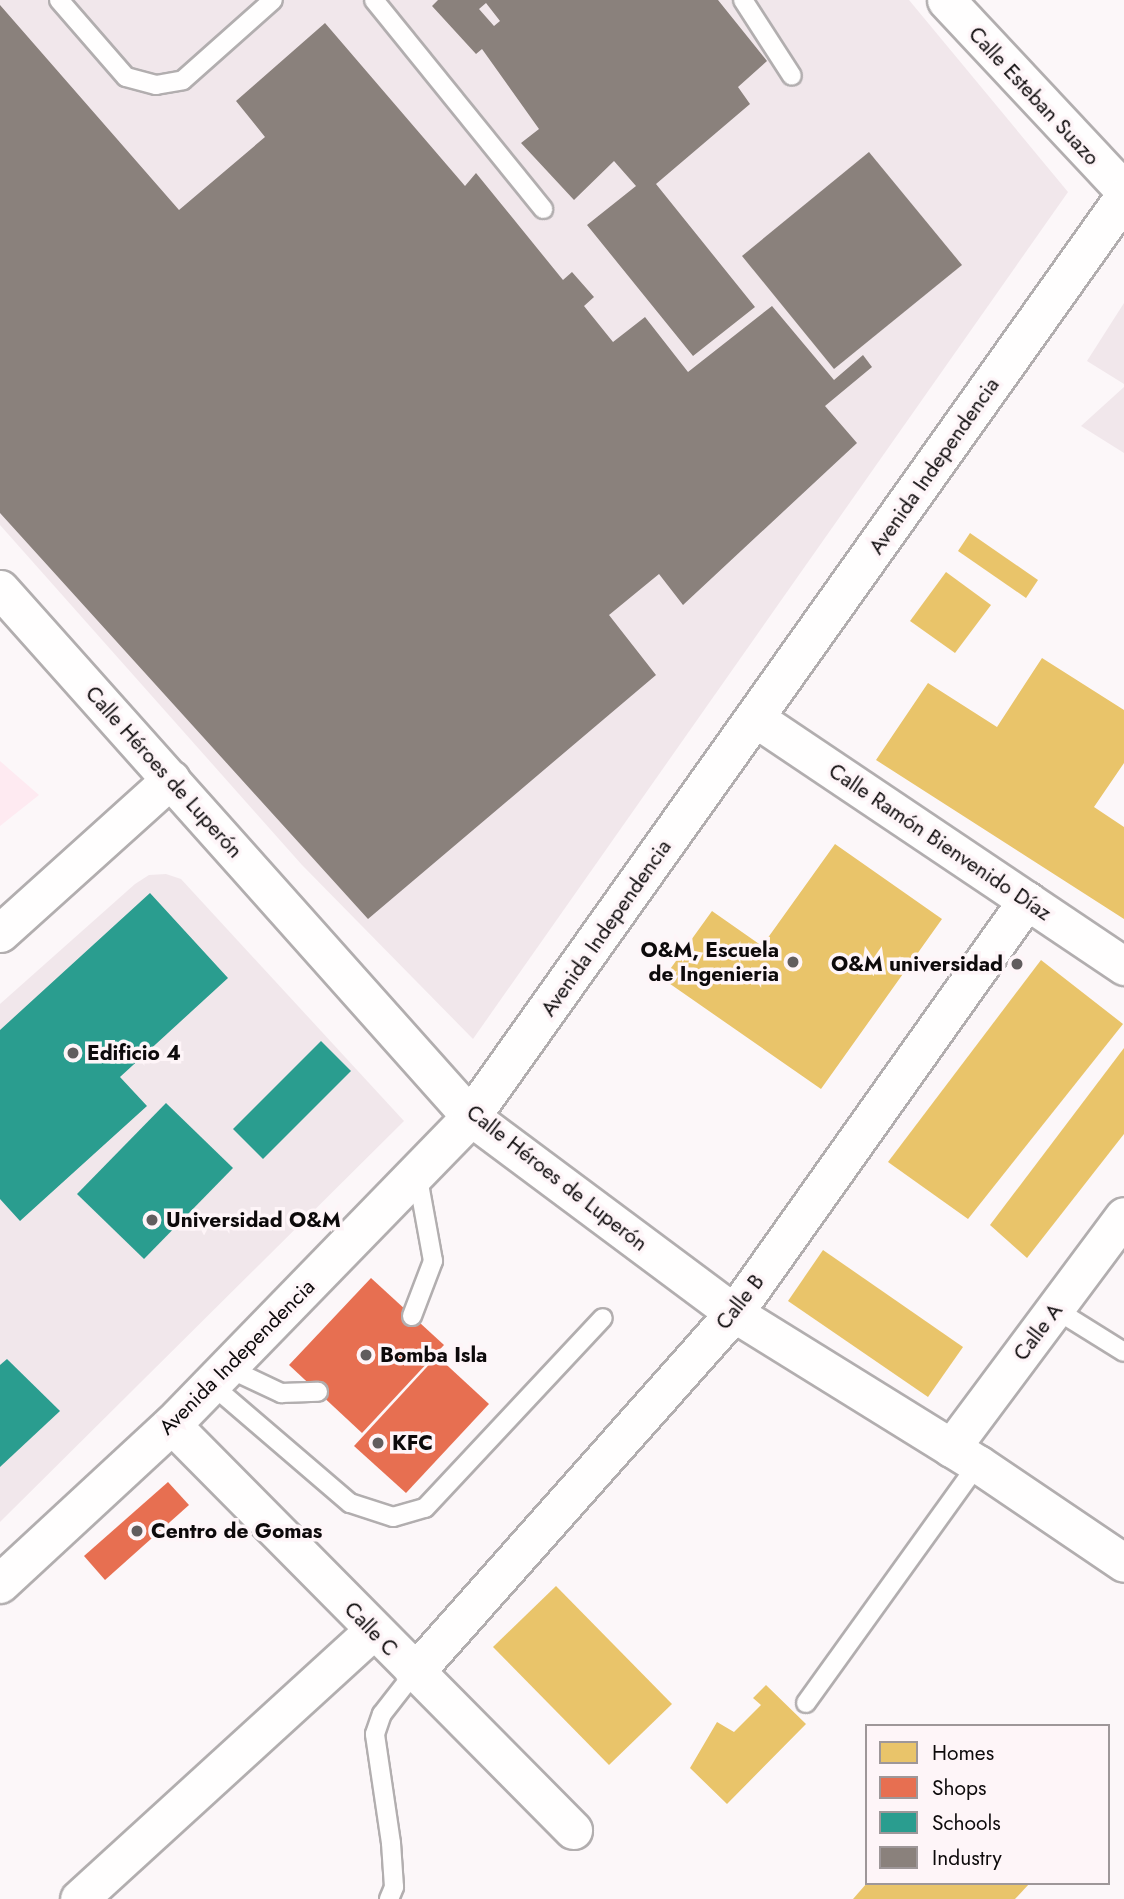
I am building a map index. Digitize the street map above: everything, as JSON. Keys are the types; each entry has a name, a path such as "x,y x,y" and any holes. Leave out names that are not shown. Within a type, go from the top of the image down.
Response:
{"main road":[{"name":"Avenida Independencia","path":"0,1584 172,1425 471,1116 1124,198"}],"street":[{"name":"Calle Esteban Suazo","path":"946,0 1124,190"},
{"name":"Calle Héroes de Luperón","path":"0,589 471,1116 734,1313 965,1456 1124,1563"},
{"name":"Calle Ramón Bienvenido Díaz","path":"755,718 1124,966"},
{"path":"0,933 171,779"},
{"name":"Calle B","path":"414,1673 734,1313 1027,900"},
{"name":"Calle A","path":"965,1456 1055,1309 1124,1216"},
{"name":"Calle C","path":"172,1425 414,1673 573,1830"},
{"path":"79,1899 373,1631"}],"lane":[{"path":"59,0 126,77 156,85 183,80 273,0"},
{"path":"374,0 542,209"},
{"path":"743,0 792,76"},
{"path":"412,1316 433,1261 417,1173"},
{"path":"1055,1309 1124,1352"},
{"path":"220,1376 349,1503 393,1517 425,1508 603,1318"},
{"path":"220,1376 281,1393 318,1392"},
{"path":"806,1703 965,1456"},
{"path":"389,1899 394,1887 391,1843 375,1734 382,1714 414,1673"}],"shaded area":[{"path":"0,0 909,0 1068,192 473,1039 302,865 0,525"},
{"path":"1124,303 1124,384 1087,361"},
{"path":"1124,387 1124,453 1081,426"},
{"path":"0,761 39,795 0,826"},
{"name":"Universidad O&M","path":"166,874 181,879 404,1121 0,1522 0,1004 135,884 149,875"}],"building: Homes":[{"path":"970,533 1038,580 1026,598 958,551"},
{"path":"946,572 991,605 955,653 910,621"},
{"path":"1042,658 1124,710 1124,763 1094,807 1124,827 1124,919 876,760 928,683 997,727"},
{"name":"O&M, Escuela de Ingenieria","path":"835,844 942,919 821,1089 663,979 712,911 762,946"},
{"path":"1041,960 1123,1024 968,1219 888,1162"},
{"path":"1124,1048 1124,1134 1027,1258 990,1225"},
{"path":"823,1250 963,1347 928,1397 788,1301"},
{"path":"556,1586 672,1704 609,1765 493,1647"},
{"path":"766,1685 806,1724 727,1804 690,1768 717,1722 734,1732 761,1705 753,1698"},
{"path":"865,1885 1028,1885 1015,1899 853,1899"}],"building: Shops":[{"name":"Bomba Isla","path":"371,1278 444,1345 362,1433 289,1365"},
{"path":"437,1356 489,1404 406,1493 354,1446"},
{"name":"Centro de Gomas","path":"168,1482 189,1505 105,1580 84,1556"}],"building: Schools":[{"name":"Edificio 4","path":"150,893 228,978 120,1077 147,1106 20,1221 0,1199 0,1030"},
{"path":"321,1041 351,1071 263,1159 233,1129"},
{"path":"166,1103 233,1168 144,1259 77,1194"},
{"path":"7,1359 60,1411 0,1467 0,1365"}],"building: Industry":[{"path":"438,0 718,0 767,61 738,87 750,104 656,184 755,307 693,356 587,225 636,186 614,161 574,200 521,143 539,129 482,49 476,54 432,6","holes":["486,3 500,21 494,26 479,9"]},
{"path":"0,5 179,210 265,137 236,101 325,23 465,186 476,173 563,280 572,272 594,297 584,306 613,342 645,317 688,372 772,306 834,380 863,355 872,367 825,406 857,443 683,605 659,574 609,615 656,675 368,919 0,513"},
{"path":"869,152 962,265 834,369 742,256"}],"place":[{"name":"O&M, Escuela de Ingenieria","path":"793,962"},
{"name":"O&M universidad","path":"1017,964"},
{"name":"Edificio 4","path":"73,1053"},
{"name":"Universidad O&M","path":"152,1220"},
{"name":"Bomba Isla","path":"366,1355"},
{"name":"KFC","path":"378,1443"},
{"name":"Centro de Gomas","path":"137,1531"}]}
